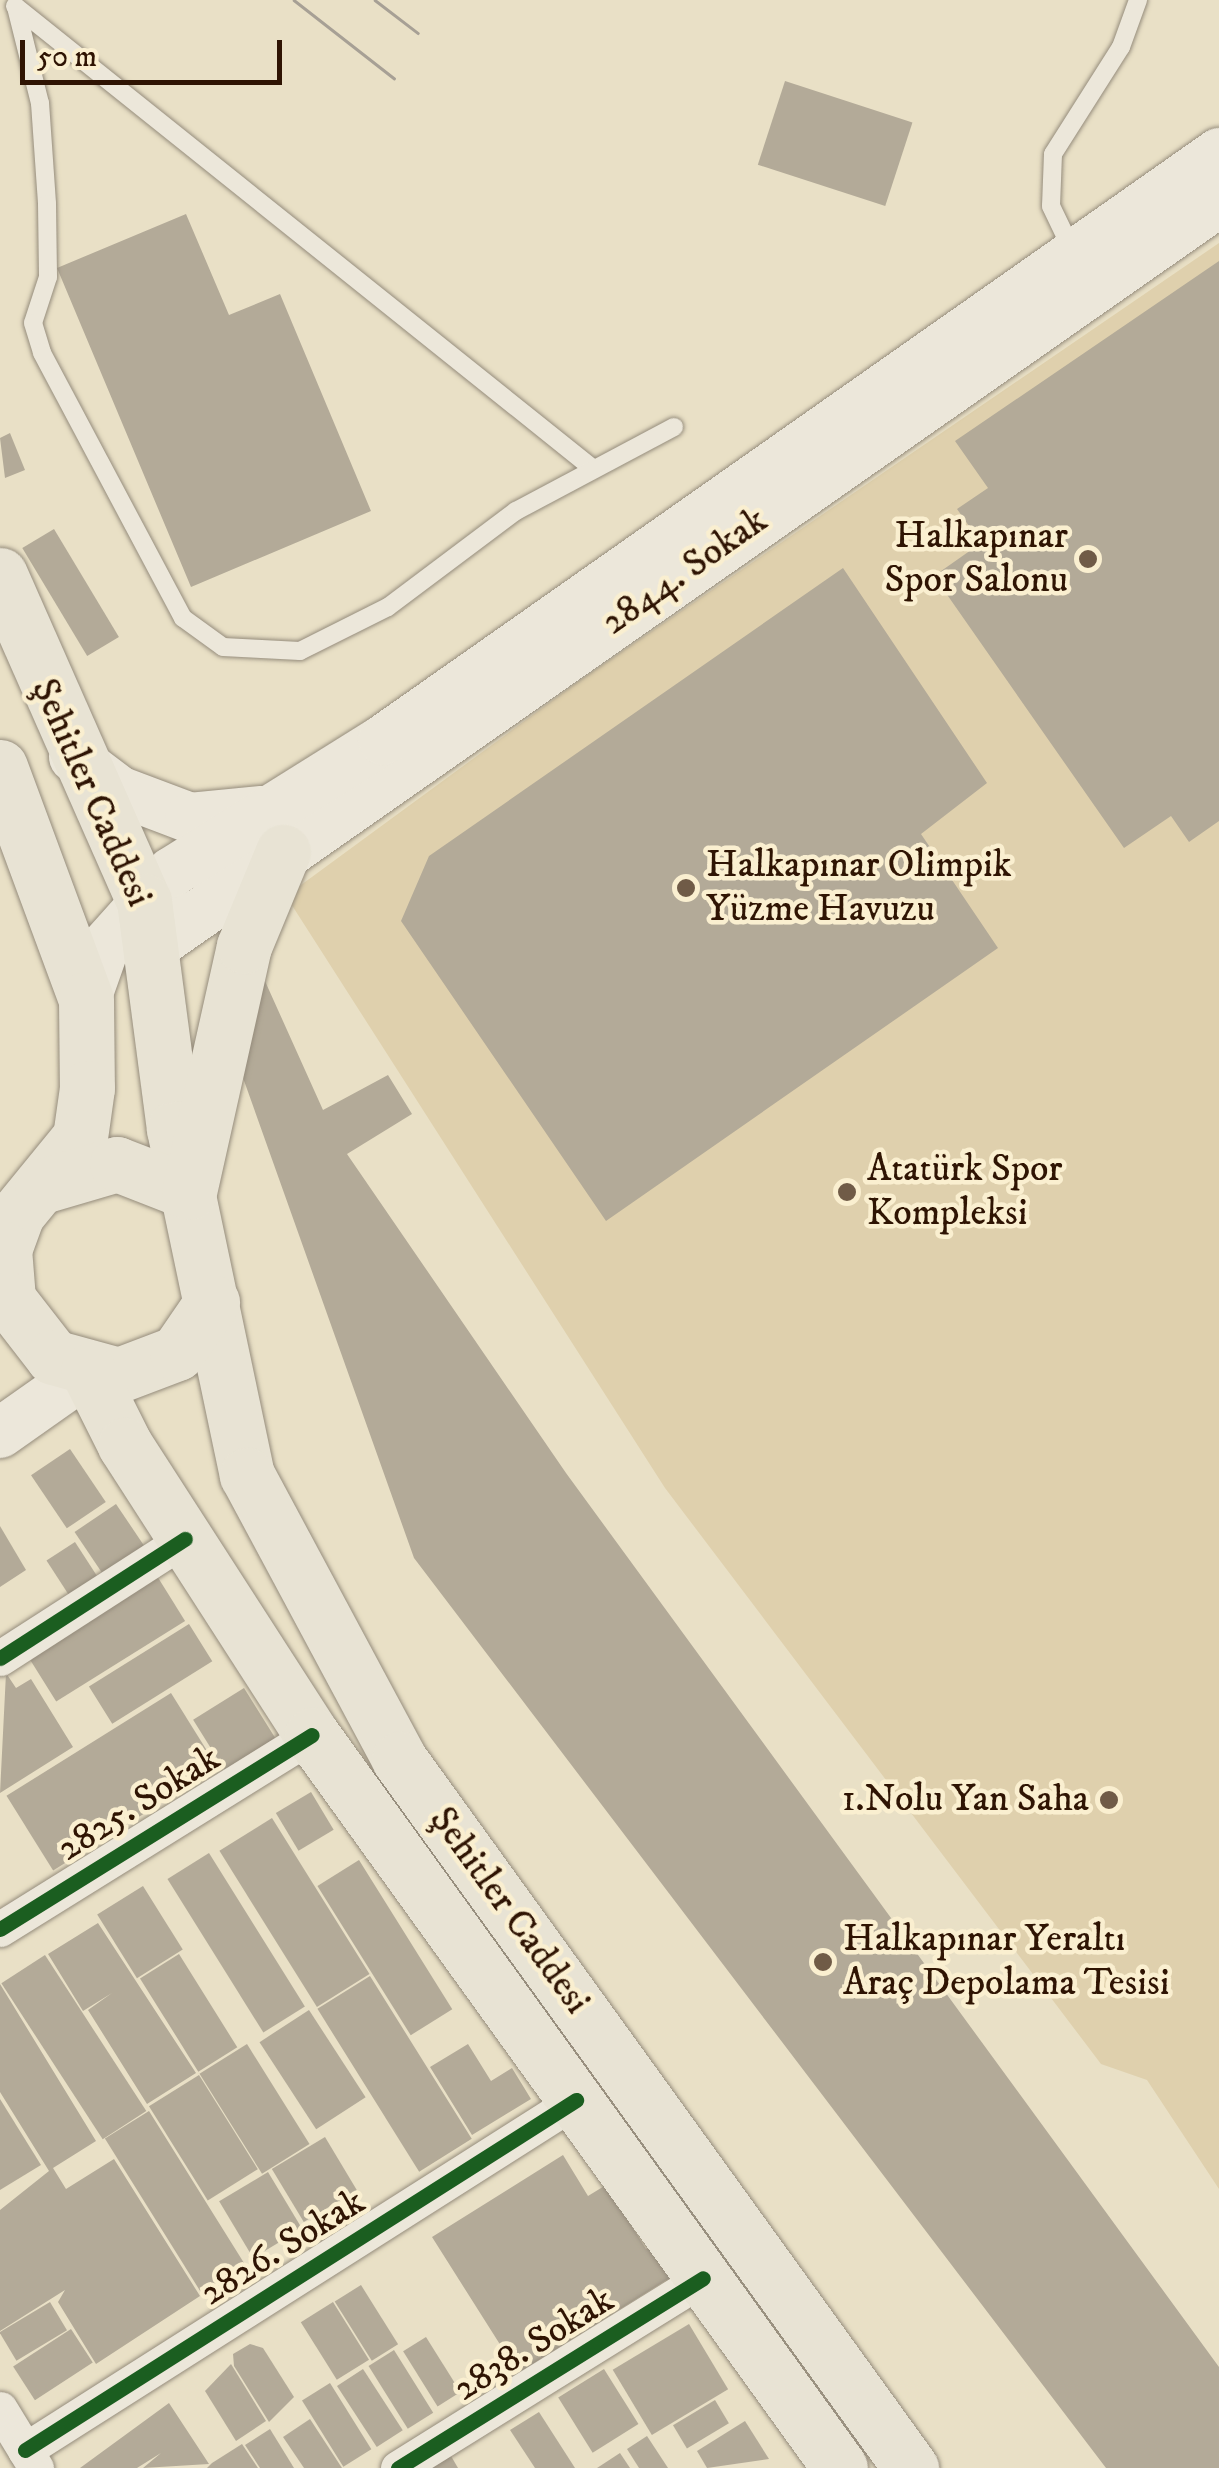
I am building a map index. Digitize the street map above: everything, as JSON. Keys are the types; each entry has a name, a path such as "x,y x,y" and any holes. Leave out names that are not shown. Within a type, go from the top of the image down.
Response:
{"main road":[{"name":"2844. Sokak","path":"86,999 104,948 149,924 1084,270 1219,153"},
{"name":"2844. Sokak","path":"1084,270 1219,202"},
{"name":"Şehitler Caddesi","path":"0,576 73,756 149,924 189,1192 247,1475 399,1759 911,2468"},
{"name":"2844. Sokak","path":"73,756 119,791 190,818 277,831"},
{"name":"Şehitler Caddesi","path":"0,767 86,999 86,1118 42,1186 2,1275 40,1345 88,1370 150,1368 177,1353 212,1302"},
{"path":"42,1186 117,1164 189,1192 244,946 277,831"},
{"path":"0,1433 88,1370"},
{"name":"Şehitler Caddesi","path":"88,1370 185,1539 312,1736 704,2278 821,2462"}],"street":[{"path":"0,1658 185,1539"},
{"name":"2825. Sokak","path":"0,1929 312,1736"},
{"name":"2826. Sokak","path":"30,2459 576,2100"},
{"name":"2838. Sokak","path":"398,2468 704,2278"},
{"path":"0,2409 30,2459"}],"lane":[{"path":"1084,270 1051,206 1053,154 1121,47 1138,0"},
{"path":"12,4 592,468"},
{"path":"12,4 40,103 47,204 48,277 33,323 183,618 223,646 300,650 388,606 516,511 674,426"}],"shaded area":[{"name":"Atatürk Spor Kompleksi","path":"1219,243 1219,2189 1147,2080 1101,2064 665,1488 286,896 579,681"}],"building":[{"path":"785,81 912,122 885,206 758,165"},
{"path":"186,214 229,315 280,294 371,511 191,587 57,268"},
{"name":"Halkapınar Spor Salonu","path":"1219,261 1219,821 1189,842 1171,816 1124,848 934,576 981,543 957,509 988,488 955,441"},
{"path":"10,433 25,470 5,478 0,438"},
{"path":"54,529 119,637 87,656 22,548"},
{"name":"Halkapınar Olimpik Yüzme Havuzu","path":"843,568 987,783 921,834 998,948 606,1221 401,921 429,856"},
{"name":"Halkapınar Yeraltı Araç Depolama Tesisi","path":"260,970 323,1110 388,1075 412,1114 347,1154 566,1473 1219,2367 1219,2468 1106,2468 414,1558 211,988"},
{"path":"70,1449 106,1502 67,1528 31,1475"},
{"path":"116,1504 146,1548 104,1576 75,1532"},
{"path":"0,1526 26,1570 0,1587"},
{"path":"75,1542 102,1584 74,1602 46,1561"},
{"path":"157,1576 185,1621 56,1701 28,1657"},
{"path":"189,1624 212,1661 112,1724 89,1687"},
{"path":"6,1673 16,1688 31,1679 73,1747 0,1793"},
{"path":"244,1688 275,1738 224,1770 193,1720"},
{"path":"171,1693 218,1768 53,1870 6,1796"},
{"path":"311,1792 334,1830 299,1851 276,1813"},
{"path":"272,1818 370,1974 317,2007 219,1851"},
{"path":"209,1853 305,2006 263,2032 167,1879"},
{"path":"359,1860 452,2009 411,2035 317,1886"},
{"path":"143,1886 183,1950 137,1978 97,1915"},
{"path":"98,1923 196,2073 147,2104 88,2010 112,1993 83,2011 48,1954"},
{"path":"179,1954 237,2047 198,2072 140,1978"},
{"path":"45,1955 146,2111 103,2139 1,1983"},
{"path":"370,1976 472,2139 419,2172 317,2009"},
{"path":"0,1984 96,2141 53,2168 66,2189 114,2159 200,2296 96,2364 58,2302 65,2290 0,2331 0,2210 49,2171 0,2092"},
{"path":"309,2010 366,2097 316,2129 260,2042"},
{"path":"247,2044 310,2144 262,2174 200,2074"},
{"path":"468,2044 491,2081 512,2068 531,2099 472,2135 430,2067"},
{"path":"199,2075 258,2169 208,2200 149,2106"},
{"path":"0,2099 41,2165 0,2190"},
{"path":"149,2111 245,2265 201,2293 105,2139"},
{"path":"325,2137 357,2190 304,2222 272,2169"},
{"path":"563,2155 588,2196 606,2185 646,2249 657,2242 676,2274 518,2373 432,2237"},
{"path":"268,2172 302,2229 253,2258 219,2201"},
{"path":"361,2285 398,2344 372,2361 335,2301"},
{"path":"50,2302 67,2330 16,2361 0,2332"},
{"path":"333,2302 369,2360 337,2380 301,2322"},
{"path":"689,2324 728,2389 652,2435 613,2370"},
{"path":"71,2329 93,2363 35,2400 13,2367"},
{"path":"426,2337 460,2392 438,2406 403,2351"},
{"path":"250,2344 263,2348 294,2397 269,2422 234,2366 233,2354"},
{"path":"394,2350 433,2413 408,2429 369,2366"},
{"path":"231,2364 266,2421 236,2441 205,2391"},
{"path":"363,2369 403,2430 377,2447 337,2386"},
{"path":"604,2369 638,2424 593,2453 558,2398"},
{"path":"330,2383 371,2449 343,2467 302,2400"},
{"path":"715,2400 729,2423 687,2448 673,2425"},
{"path":"169,2403 209,2464 143,2468 161,2453 137,2468 80,2468"},
{"path":"539,2412 575,2468 535,2468 510,2430"},
{"path":"310,2419 342,2468 304,2468 283,2437"},
{"path":"745,2421 769,2459 707,2468 697,2451"},
{"path":"270,2429 294,2468 260,2468 245,2445"},
{"path":"647,2436 668,2468 639,2468 627,2449"},
{"path":"242,2444 258,2468 207,2468 212,2463"},
{"path":"620,2453 630,2468 597,2468"},
{"path":"451,2456 458,2468 431,2468"}],"tram line":[{"path":"294,0 394,78"},
{"path":"375,0 418,33"}],"cycle path":[{"path":"0,1658 185,1539"},
{"path":"0,1929 312,1735"},
{"path":"25,2450 576,2100"},
{"path":"398,2468 703,2278"}],"place":[{"name":"Halkapınar Spor Salonu","path":"1088,559"},
{"name":"Halkapınar Olimpik Yüzme Havuzu","path":"686,888"},
{"name":"Atatürk Spor Kompleksi","path":"847,1192"},
{"name":"1.Nolu Yan Saha","path":"1109,1800"},
{"name":"Halkapınar Yeraltı Araç Depolama Tesisi","path":"823,1962"}]}
